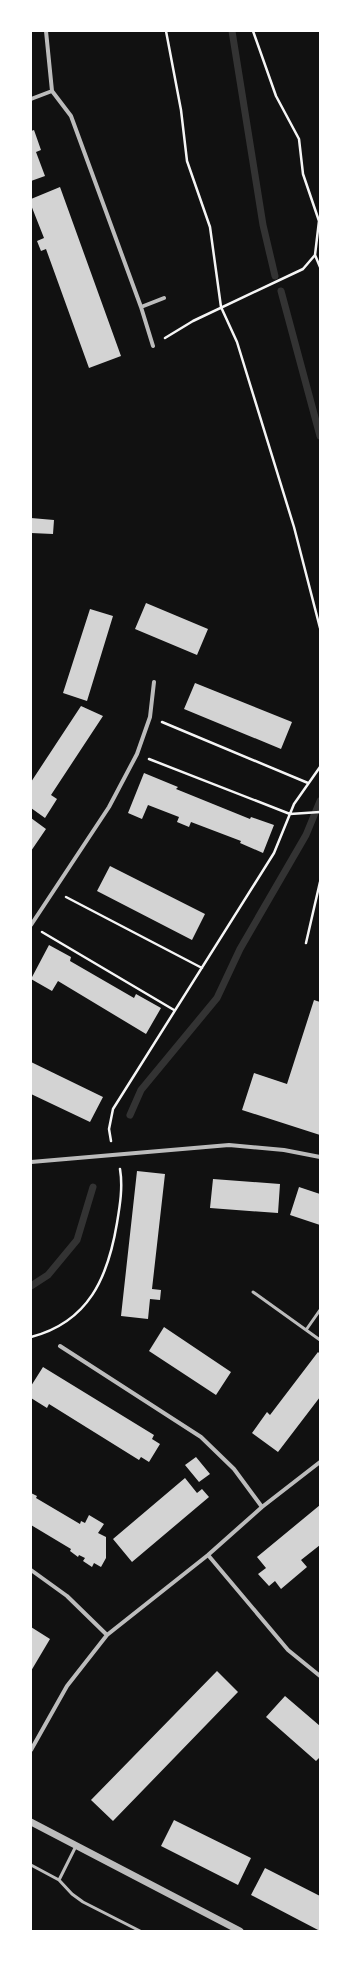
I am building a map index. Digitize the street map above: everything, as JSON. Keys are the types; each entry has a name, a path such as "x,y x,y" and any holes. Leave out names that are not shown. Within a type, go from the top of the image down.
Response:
{"street":[{"path":"46,31 52,91 71,116 141,307 153,346"},
{"path":"31,99 52,91"},
{"path":"141,307 164,298"},
{"path":"31,925 109,807 137,754 150,717 154,682"},
{"path":"31,1162 229,1145 284,1150 320,1157"},
{"path":"60,1346 201,1437 234,1469 262,1507"},
{"path":"31,1750 67,1686 107,1635 208,1555 262,1507 320,1462"},
{"path":"208,1555 288,1650 320,1676"},
{"path":"31,1570 67,1596 107,1635"},
{"path":"31,1822 240,1931"}],"lane":[{"path":"253,1292 320,1340"},
{"path":"306,1330 320,1310"},
{"path":"59,1880 76,1846"},
{"path":"31,1865 59,1880 72,1894 83,1902 140,1931"}],"path":[{"path":"166,31 181,110 187,161 210,227 221,308 237,342 294,527 320,628"},
{"path":"253,31 276,96 299,139 303,174 319,221 315,255 320,267"},
{"path":"153,346 193,322 273,285 303,269 315,255"},
{"path":"150,717 308,783"},
{"path":"137,754 290,814 320,812"},
{"path":"31,1337 42,1334 76,1313 91,1297 106,1271 121,1197 120,1170 114,1155 109,1129 113,1109 274,853 290,814 308,783 320,767"},
{"path":"306,943 320,882"},
{"path":"54,891 202,968"},
{"path":"38,930 174,1010"}],"building":[{"path":"34,130 41,150 36,152 45,176 31,181 31,131"},
{"path":"60,187 121,356 89,368 46,249 41,251 37,241 44,238 31,205 31,199"},
{"path":"31,518 54,520 53,534 31,533"},
{"path":"146,603 208,629 197,655 135,629"},
{"path":"90,609 113,616 87,701 63,693"},
{"path":"195,683 292,722 281,749 184,709"},
{"path":"81,706 103,716 51,795 57,799 45,818 31,808 31,782"},
{"path":"144,773 178,787 176,789 250,819 251,817 274,825 263,853 240,843 241,841 191,822 189,827 177,822 179,817 148,805 142,819 128,813"},
{"path":"31,818 46,829 31,851"},
{"path":"110,866 205,914 192,940 97,891"},
{"path":"49,945 71,957 70,961 134,998 136,994 161,1008 146,1034 58,981 52,991 31,979"},
{"path":"314,1000 320,1002 320,1135 242,1110 254,1073 287,1084"},
{"path":"31,1062 103,1097 90,1122 31,1094"},
{"path":"137,1171 165,1174 152,1289 161,1290 160,1300 150,1299 148,1319 121,1316"},
{"path":"213,1179 280,1184 278,1213 210,1208"},
{"path":"299,1187 320,1194 320,1225 290,1215"},
{"path":"164,1327 231,1372 216,1395 149,1351"},
{"path":"318,1352 320,1354 320,1397 278,1452 252,1433 267,1412 270,1415"},
{"path":"43,1367 154,1435 152,1439 160,1444 149,1462 141,1457 139,1460 49,1404 47,1408 31,1398 31,1386"},
{"path":"196,1457 210,1474 199,1482 185,1465"},
{"path":"185,1478 197,1493 202,1489 209,1497 132,1562 113,1539"},
{"path":"31,1493 37,1496 36,1498 80,1524 81,1521 85,1523 89,1515 104,1524 98,1533 106,1537 106,1558 101,1567 94,1563 92,1567 83,1561 85,1558 79,1555 78,1557 70,1551 71,1549 31,1525"},
{"path":"320,1505 320,1545 301,1560 307,1567 281,1589 275,1581 269,1586 258,1574 266,1568 257,1557"},
{"path":"31,1627 50,1639 31,1671"},
{"path":"217,1671 238,1692 113,1821 91,1800"},
{"path":"285,1696 320,1726 320,1757 316,1761 266,1717"},
{"path":"174,1820 251,1858 238,1885 161,1846"},
{"path":"265,1868 320,1896 320,1931 251,1895"}],"waterway":[{"path":"232,31 263,225 275,276"},
{"path":"281,291 320,436"},
{"path":"130,1115 141,1090 217,998 240,949 306,835 320,801"},
{"path":"31,1286 48,1275 77,1240 93,1187"}]}
